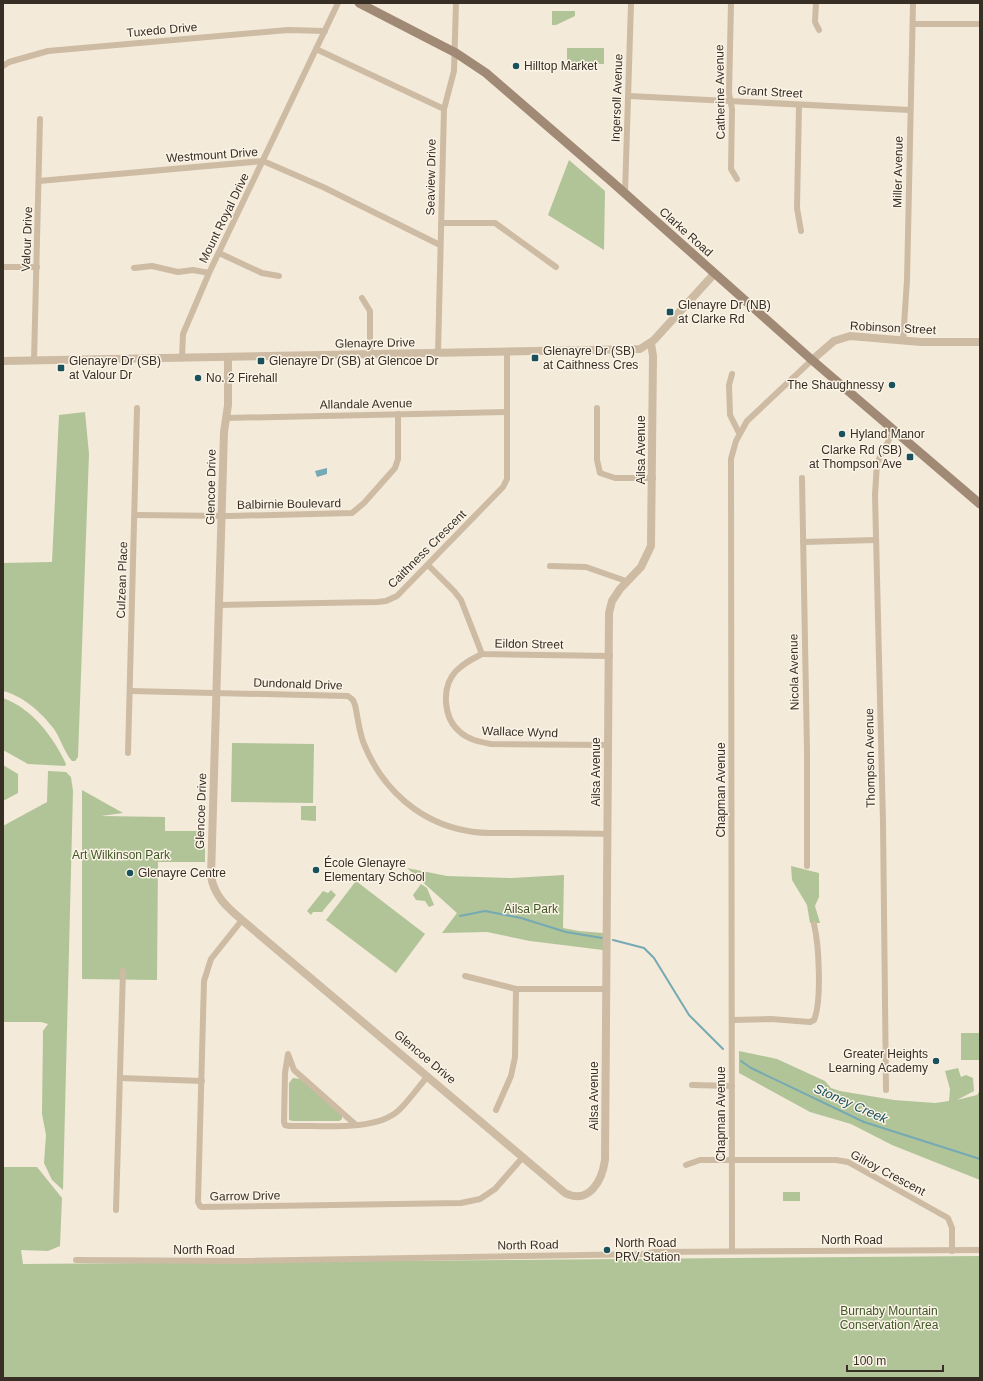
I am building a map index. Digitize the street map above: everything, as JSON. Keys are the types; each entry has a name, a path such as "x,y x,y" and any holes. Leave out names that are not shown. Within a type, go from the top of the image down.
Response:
{"main road":[{"name":"Clarke Road","path":"359,3 456,53 486,73 625,193 812,360 980,504"}],"street":[{"name":"Mount Royal Drive","path":"182,358 183,334 209,273 338,3"},
{"name":"Seaview Drive","path":"438,353 444,109 454,71 456,53 456,3"},
{"name":"Ingersoll Avenue","path":"625,193 631,3"},
{"name":"Catherine Avenue","path":"731,3 729,93 732,109 731,169 737,180"},
{"path":"816,3 815,22 819,30"},
{"name":"Miller Avenue","path":"902,341 907,280 913,3"},
{"path":"913,24 980,24"},
{"name":"Tuxedo Drive","path":"3,66 9,62 48,51 288,30 325,31"},
{"path":"316,49 444,109"},
{"name":"Grant Street","path":"629,96 910,110"},
{"path":"799,105 797,208 802,231"},
{"name":"Valour Drive","path":"34,361 40,119"},
{"name":"Westmount Drive","path":"39,180 263,161 323,187 440,245"},
{"path":"441,223 495,223 556,267"},
{"path":"219,253 262,273 279,276"},
{"path":"134,268 152,266 178,272 193,270 209,273"},
{"path":"3,267 37,267"},
{"name":"Glenayre Drive","path":"3,362 640,349 650,343 714,274"},
{"path":"362,298 370,311 370,355"},
{"name":"Robinson Street","path":"812,360 834,341 844,337 856,336 902,341 980,342"},
{"name":"Ailsa Avenue","path":"572,1196 579,1197 586,1195 601,1177 604,1169 610,656 609,613 612,601 626,581 641,567 651,546 653,478 653,356 650,343"},
{"name":"Caithness Crescent","path":"219,605 386,601 397,596 503,487 507,479 507,352"},
{"name":"Glencoe Drive","path":"228,358 228,405 224,432 211,877 216,894 222,902 242,920 565,1193 572,1196"},
{"name":"Chapman Avenue","path":"732,1251 730,469 733,450 739,433 747,421 812,360"},
{"path":"732,374 728,385 730,415 739,433"},
{"name":"Culzean Place","path":"128,753 138,408"},
{"path":"597,408 597,460 600,473 615,478 653,478"},
{"name":"Allandale Avenue","path":"226,418 507,412"},
{"name":"Balbirnie Boulevard","path":"135,514 222,516 345,513 355,511 395,468 398,459 398,414"},
{"name":"Thompson Avenue","path":"886,1090 883,822 875,495 877,463 894,430"},
{"name":"Nicola Avenue","path":"802,478 807,750 807,866"},
{"path":"803,542 876,540"},
{"name":"Eildon Street","path":"428,565 461,600 482,654 610,656"},
{"path":"550,566 586,567 626,581"},
{"name":"Wallace Wynd","path":"482,654 467,661 455,672 449,682 446,705 451,720 460,732 479,742 491,744 608,745"},
{"name":"Dundonald Drive","path":"130,691 348,696 353,700 355,705 363,742 380,775 390,788 404,801 439,824 476,832 608,834"},
{"name":"Garrow Drive","path":"242,920 211,959 204,981 198,1202 202,1207 461,1203 480,1199 495,1190 523,1157"},
{"path":"732,1020 771,1019 810,1022 814,1020 817,1007 818,948 814,924"},
{"path":"116,1210 123,971"},
{"path":"464,976 516,989 606,989"},
{"path":"496,1110 511,1076 515,1057 516,989"},
{"path":"356,1125 294,1070 288,1054 285,1073 285,1125 356,1125 377,1122 398,1111 428,1076"},
{"path":"120,1078 202,1081"},
{"path":"692,1085 732,1086"},
{"path":"686,1165 700,1160 732,1159"},
{"name":"Gilroy Crescent","path":"732,1159 836,1160 848,1162 948,1218 952,1228 952,1251"},
{"name":"North Road","path":"76,1260 256,1260 645,1254 654,1252 980,1250"}],"green space":[{"path":"552,11 575,11 575,16 556,25 552,25"},
{"path":"567,48 604,48 604,64 567,64"},
{"path":"569,160 605,191 604,250 548,215"},
{"path":"85,412 89,454 78,757 75,761 72,761 54,729 43,717 18,697 3,691 3,563 52,562 59,415"},
{"path":"3,698 24,709 41,725 61,754 66,764 65,766 28,764 3,750"},
{"path":"232,743 314,744 313,803 231,802"},
{"path":"3,765 18,774 18,793 3,801"},
{"path":"48,771 66,772 71,777 73,791 63,1190 52,1180 44,1163 46,1135 42,1114 43,1031 48,1024 41,1022 3,1022 3,826 47,802"},
{"name":"Art Wilkinson Park","path":"82,790 123,813 101,816 165,817 165,831 205,831 205,862 158,862 157,980 82,979"},
{"path":"301,806 316,806 316,821 301,820"},
{"path":"791,866 819,873 819,897 815,906 820,923 810,923 807,905 792,880"},
{"name":"Ailsa Park","path":"407,868 447,876 512,878 564,875 563,928 603,933 603,950 530,941 487,932 442,933 457,913"},
{"path":"356,881 425,934 396,973 326,920"},
{"path":"421,884 427,888 434,905 429,907 425,901 416,900 413,895"},
{"path":"331,890 336,895 322,912 313,912 311,915 307,911 323,891 328,893"},
{"path":"961,1033 980,1033 980,1060 961,1060"},
{"path":"739,1051 777,1059 825,1081 831,1088 840,1091 894,1100 935,1103 949,1101 950,1089 945,1071 958,1068 961,1077 966,1075 973,1078 974,1091 957,1100 977,1095 980,1090 980,1180 892,1145 851,1124 810,1112 739,1073"},
{"path":"293,1078 300,1079 342,1115 342,1119 339,1121 289,1120 289,1083"},
{"name":"Burnaby Mountain Conservation Area","path":"3,1167 37,1167 62,1198 60,1246 48,1251 21,1250 23,1264 980,1256 980,1378 3,1378"},
{"path":"783,1192 800,1192 800,1201 783,1201"}],"water":[{"path":"327,468 327,474 317,477 315,471"}],"waterway":[{"name":"Stoney Creek","path":"460,916 485,911 521,918 566,932 602,938"},
{"name":"Stoney Creek","path":"613,940 644,948 654,958 689,1015 723,1049"},
{"name":"Stoney Creek","path":"741,1061 751,1068 864,1122 980,1159"}],"place":[{"name":"Hilltop Market","path":"516,66"},
{"name":"Glenayre Dr (NB) at Clarke Rd","path":"670,312"},
{"name":"Glenayre Dr (SB) at Caithness Cres","path":"535,358"},
{"name":"Glenayre Dr (SB) at Glencoe Dr","path":"261,361"},
{"name":"Glenayre Dr (SB) at Valour Dr","path":"61,368"},
{"name":"No. 2 Firehall","path":"198,378"},
{"name":"The Shaughnessy","path":"892,385"},
{"name":"Hyland Manor","path":"842,434"},
{"name":"Clarke Rd (SB) at Thompson Ave","path":"910,457"},
{"name":"École Glenayre Elementary School","path":"316,870"},
{"name":"Glenayre Centre","path":"130,873"},
{"name":"Greater Heights Learning Academy","path":"936,1061"},
{"name":"North Road PRV Station","path":"607,1250"}]}
